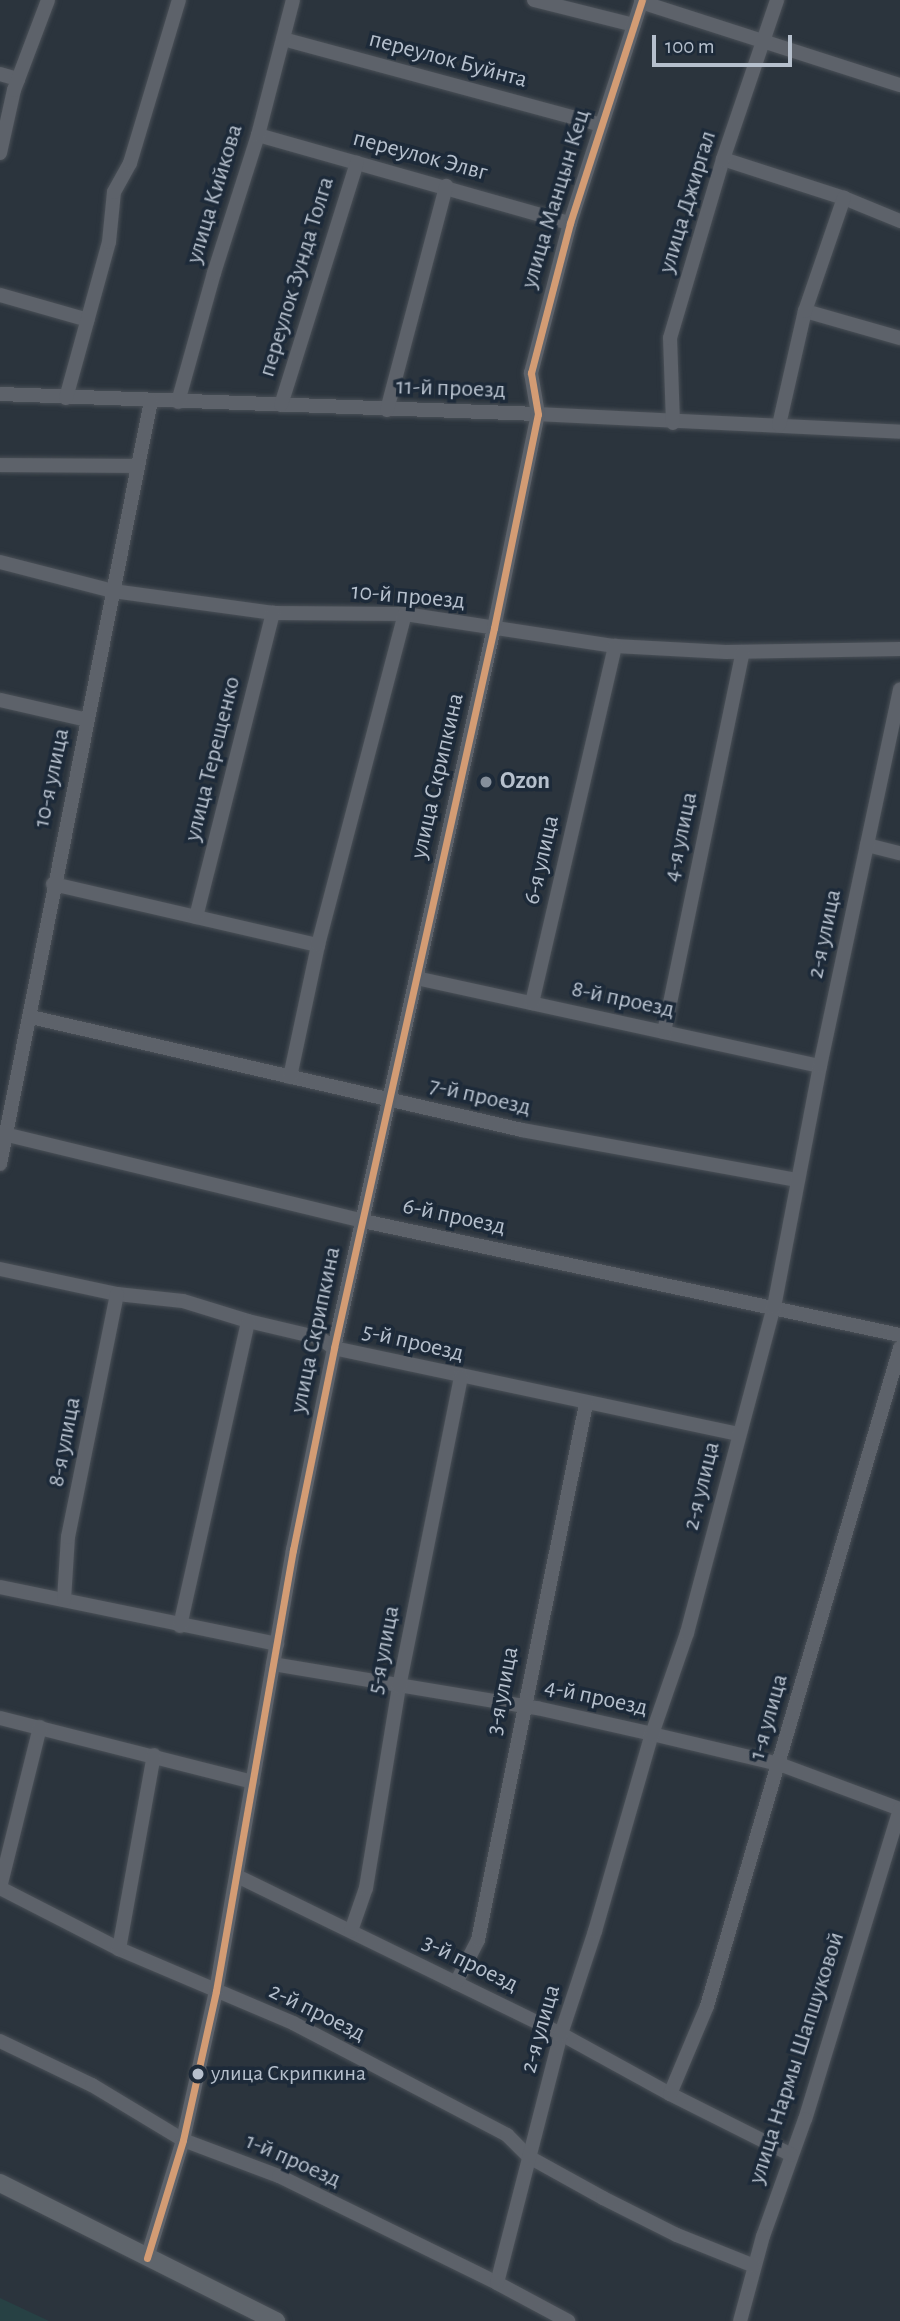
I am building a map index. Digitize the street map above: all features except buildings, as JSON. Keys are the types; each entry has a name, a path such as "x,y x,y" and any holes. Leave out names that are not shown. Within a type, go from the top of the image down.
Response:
{"main road":[{"path":"0,2183 276,2321"}],"street":[{"path":"0,153 18,79 48,0"},
{"path":"66,398 109,242 114,192 130,163 179,0"},
{"name":"улица Кийкова","path":"178,402 214,273 258,135 293,0"},
{"path":"534,0 634,25"},
{"name":"улица Джиргал","path":"674,423 670,338 723,159 777,0"},
{"path":"642,1 900,85"},
{"name":"улица Манцын Кец","path":"538,414 531,373 570,223 642,1"},
{"name":"переулок Буйнта","path":"283,39 602,125"},
{"path":"0,74 18,79"},
{"name":"переулок Элвг","path":"258,135 570,223"},
{"path":"723,159 844,198 900,221"},
{"name":"переулок Зунда Толга","path":"281,405 357,163"},
{"path":"387,410 446,186"},
{"path":"779,425 805,311 844,198"},
{"path":"0,295 88,320"},
{"path":"805,311 900,338"},
{"name":"11-й проезд","path":"0,394 538,414 674,423 779,425 900,432"},
{"name":"10-я улица","path":"0,1164 3,1133 31,1017 53,884 151,401"},
{"name":"улица Скрипкина","path":"147,2258 183,2140 216,1991 273,1664 334,1348 495,628 538,414"},
{"path":"0,465 138,466"},
{"name":"10-й проезд","path":"0,562 113,591 273,613 405,614 614,646 743,652 900,649"},
{"name":"улица Терещенко","path":"196,917 273,613"},
{"path":"290,1077 318,945 405,614"},
{"name":"6-я улица","path":"532,1003 614,646"},
{"name":"4-я улица","path":"664,1032 743,652"},
{"name":"2-я улица","path":"497,2283 561,2034 595,1931 652,1734 687,1633 774,1307 820,1066 900,689"},
{"path":"0,700 87,720"},
{"path":"867,845 900,853"},
{"path":"53,884 318,945"},
{"name":"8-й проезд","path":"416,978 820,1066"},
{"name":"7-й проезд","path":"31,1017 522,1130 799,1180"},
{"name":"6-й проезд","path":"3,1133 363,1221 900,1335"},
{"name":"5-й проезд","path":"0,1269 117,1294 183,1300 248,1321 320,1338 334,1348 586,1404 738,1434"},
{"name":"8-я улица","path":"64,1600 68,1538 117,1294"},
{"path":"180,1626 248,1321"},
{"name":"1-я улица","path":"670,2094 707,2006 900,1348"},
{"name":"5-я улица","path":"351,1931 366,1888 400,1686 461,1377"},
{"name":"3-я улица","path":"456,1983 478,1940 523,1706 586,1404"},
{"path":"0,1587 277,1644"},
{"name":"4-й проезд","path":"273,1664 523,1706 652,1734 779,1764 900,1809"},
{"path":"0,1718 253,1782"},
{"name":"2-й проезд","path":"40,1727 0,1888 119,1949 293,2023 507,2135 529,2157 677,2235 754,2266"},
{"path":"119,1949 154,1755"},
{"name":"улица Нармы Шапшуковой","path":"740,2321 754,2266 792,2155 900,1809"},
{"name":"3-й проезд","path":"237,1876 561,2034 670,2094 792,2155"},
{"name":"1-й проезд","path":"0,2041 92,2085 183,2140 279,2176 497,2283 568,2321"}],"green space":[{"path":"0,2298 49,2321 0,2321"}],"transit line":[{"path":"147,2258 183,2140 216,1991 293,1550 334,1348 494,628 538,414 531,373 570,223 642,0"}],"place":[{"name":"Ozon","path":"486,782"},
{"name":"улица Скрипкина","path":"198,2074"}]}
